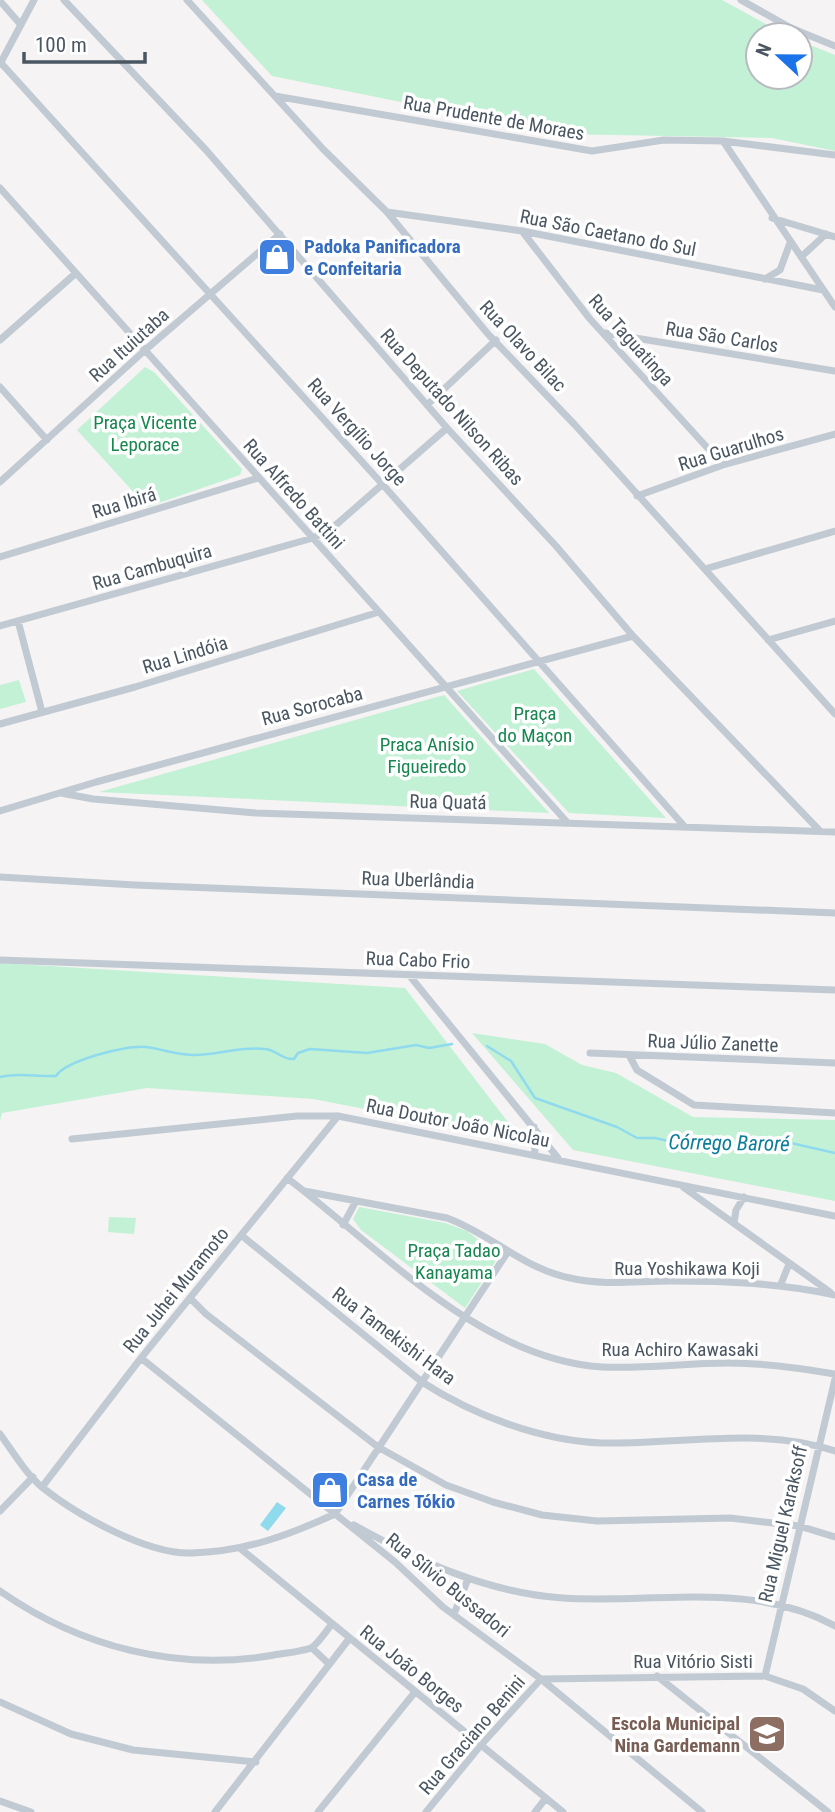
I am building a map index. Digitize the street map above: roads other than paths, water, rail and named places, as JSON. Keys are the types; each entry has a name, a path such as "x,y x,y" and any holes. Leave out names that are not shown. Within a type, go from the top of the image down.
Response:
{"street":[{"path":"1,64 34,0"},
{"name":"Rua Deputado Nilson Ribas","path":"64,0 280,234 447,428 556,546 633,636 820,831"},
{"name":"Rua Olavo Bilac","path":"187,0 274,96 387,212 496,340 834,711"},
{"path":"741,0 791,28 835,46"},
{"path":"0,1 21,25"},
{"name":"Rua Vergílio Jorge","path":"1,64 212,294 685,827"},
{"name":"Rua Prudente de Moraes","path":"274,96 592,151 664,140 723,141 835,155"},
{"path":"723,141 772,218 835,307"},
{"name":"Rua Alfredo Battini","path":"0,188 566,821"},
{"path":"0,203 7,197"},
{"name":"Rua São Caetano do Sul","path":"387,212 522,231 823,290"},
{"path":"772,218 835,237"},
{"name":"Rua Taguatinga","path":"522,231 604,333 723,465"},
{"name":"Rua Ituiutaba","path":"0,482 144,351 280,234"},
{"path":"801,257 826,234"},
{"path":"765,279 780,270 790,243"},
{"path":"0,341 76,273"},
{"name":"Rua São Carlos","path":"604,333 835,371"},
{"path":"427,405 496,340"},
{"path":"0,387 47,440"},
{"name":"Rua Cambuquira","path":"0,626 313,538 330,530 384,486 447,428"},
{"name":"Rua Guarulhos","path":"638,496 723,465 835,434"},
{"name":"Rua Ibirá","path":"0,557 258,478"},
{"path":"705,569 835,531"},
{"name":"Rua Lindóia","path":"0,724 379,612"},
{"path":"18,621 42,712"},
{"path":"768,640 835,621"},
{"name":"Rua Sorocaba","path":"0,811 96,782 633,636"},
{"path":"93,799 96,782"},
{"name":"Rua Quatá","path":"61,793 93,799 256,813 835,831"},
{"name":"Rua Uberlândia","path":"0,877 135,885 835,913"},
{"name":"Rua Cabo Frio","path":"0,960 835,990"},
{"path":"408,975 534,1126 558,1159"},
{"name":"Rua Júlio Zanette","path":"590,1053 835,1063"},
{"path":"629,1055 637,1070 694,1105 835,1114"},
{"name":"Rua Doutor João Nicolau","path":"72,1139 297,1116 338,1116 835,1216"},
{"name":"Rua Juhei Muramoto","path":"42,1487 141,1358 338,1116"},
{"path":"534,1126 535,1155"},
{"name":"Rua Achiro Kawasaki","path":"287,1178 465,1317 510,1342 552,1357 600,1367 729,1363 779,1365 835,1374"},
{"path":"681,1185 834,1295"},
{"name":"Rua Yoshikawa Koji","path":"304,1191 447,1218 468,1226 508,1254 569,1278 613,1285 719,1281 781,1284 834,1295"},
{"path":"734,1223 736,1210 744,1197"},
{"path":"343,1224 356,1201"},
{"name":"Rua Tamekishi Hara","path":"241,1235 422,1382 445,1397 539,1434 601,1443 736,1439 817,1445 835,1451"},
{"path":"0,1434 42,1487 83,1515 147,1545 189,1554 241,1549 292,1534 335,1514 508,1254"},
{"path":"781,1284 789,1264"},
{"path":"190,1298 206,1314 378,1447 446,1485 542,1515 624,1522 730,1518 799,1526 835,1537"},
{"name":"Rua Sílvio Bussadori","path":"141,1358 395,1562 454,1614 541,1679 702,1812"},
{"name":"Rua Miguel Karaksoff","path":"765,1676 779,1605 835,1379"},
{"path":"0,1511 33,1477"},
{"path":"335,1514 401,1551 468,1579 560,1598 714,1597 779,1605 814,1614 835,1626"},
{"name":"Rua João Borges","path":"241,1549 563,1812"},
{"path":"395,1562 401,1551"},
{"path":"454,1614 468,1579"},
{"path":"0,1591 23,1607 96,1641 144,1655 190,1661 256,1658 312,1647 332,1624"},
{"path":"215,1812 257,1762 328,1663 349,1639"},
{"path":"312,1647 328,1663"},
{"path":"657,1676 828,1812"},
{"name":"Rua Vitório Sisti","path":"541,1679 765,1676 803,1689 835,1711"},
{"name":"Rua Graciano Benini","path":"426,1812 481,1745 541,1679"},
{"path":"318,1812 415,1692"},
{"path":"0,1702 71,1734 133,1750 257,1762"},
{"path":"535,1812 546,1798"},
{"path":"0,1801 31,1812"}],"water":[{"path":"277,1502 286,1508 268,1531 260,1525"}],"waterway":[{"name":"Córrego Baroré","path":"0,1077 56,1076 84,1059 137,1047 194,1055 265,1049 294,1059 298,1053 310,1049 367,1053 416,1045 429,1048 452,1044"},
{"name":"Córrego Baroré","path":"487,1046 511,1061 535,1098 617,1127 637,1138 655,1138 695,1147 791,1143 835,1153"}],"place":[{"name":"Padoka Panificadora e Confeitaria","path":"277,257"},
{"name":"Casa de Carnes Tókio","path":"330,1490"},
{"name":"Escola Municipal Nina Gardemann","path":"767,1734"}],"park label":[{"name":"Praça Vicente Leporace","path":"145,433"},
{"name":"Praça do Maçon","path":"535,724"},
{"name":"Praca Anísio Figueiredo","path":"427,755"},
{"name":"Praça Tadao Kanayama","path":"454,1261"}]}
